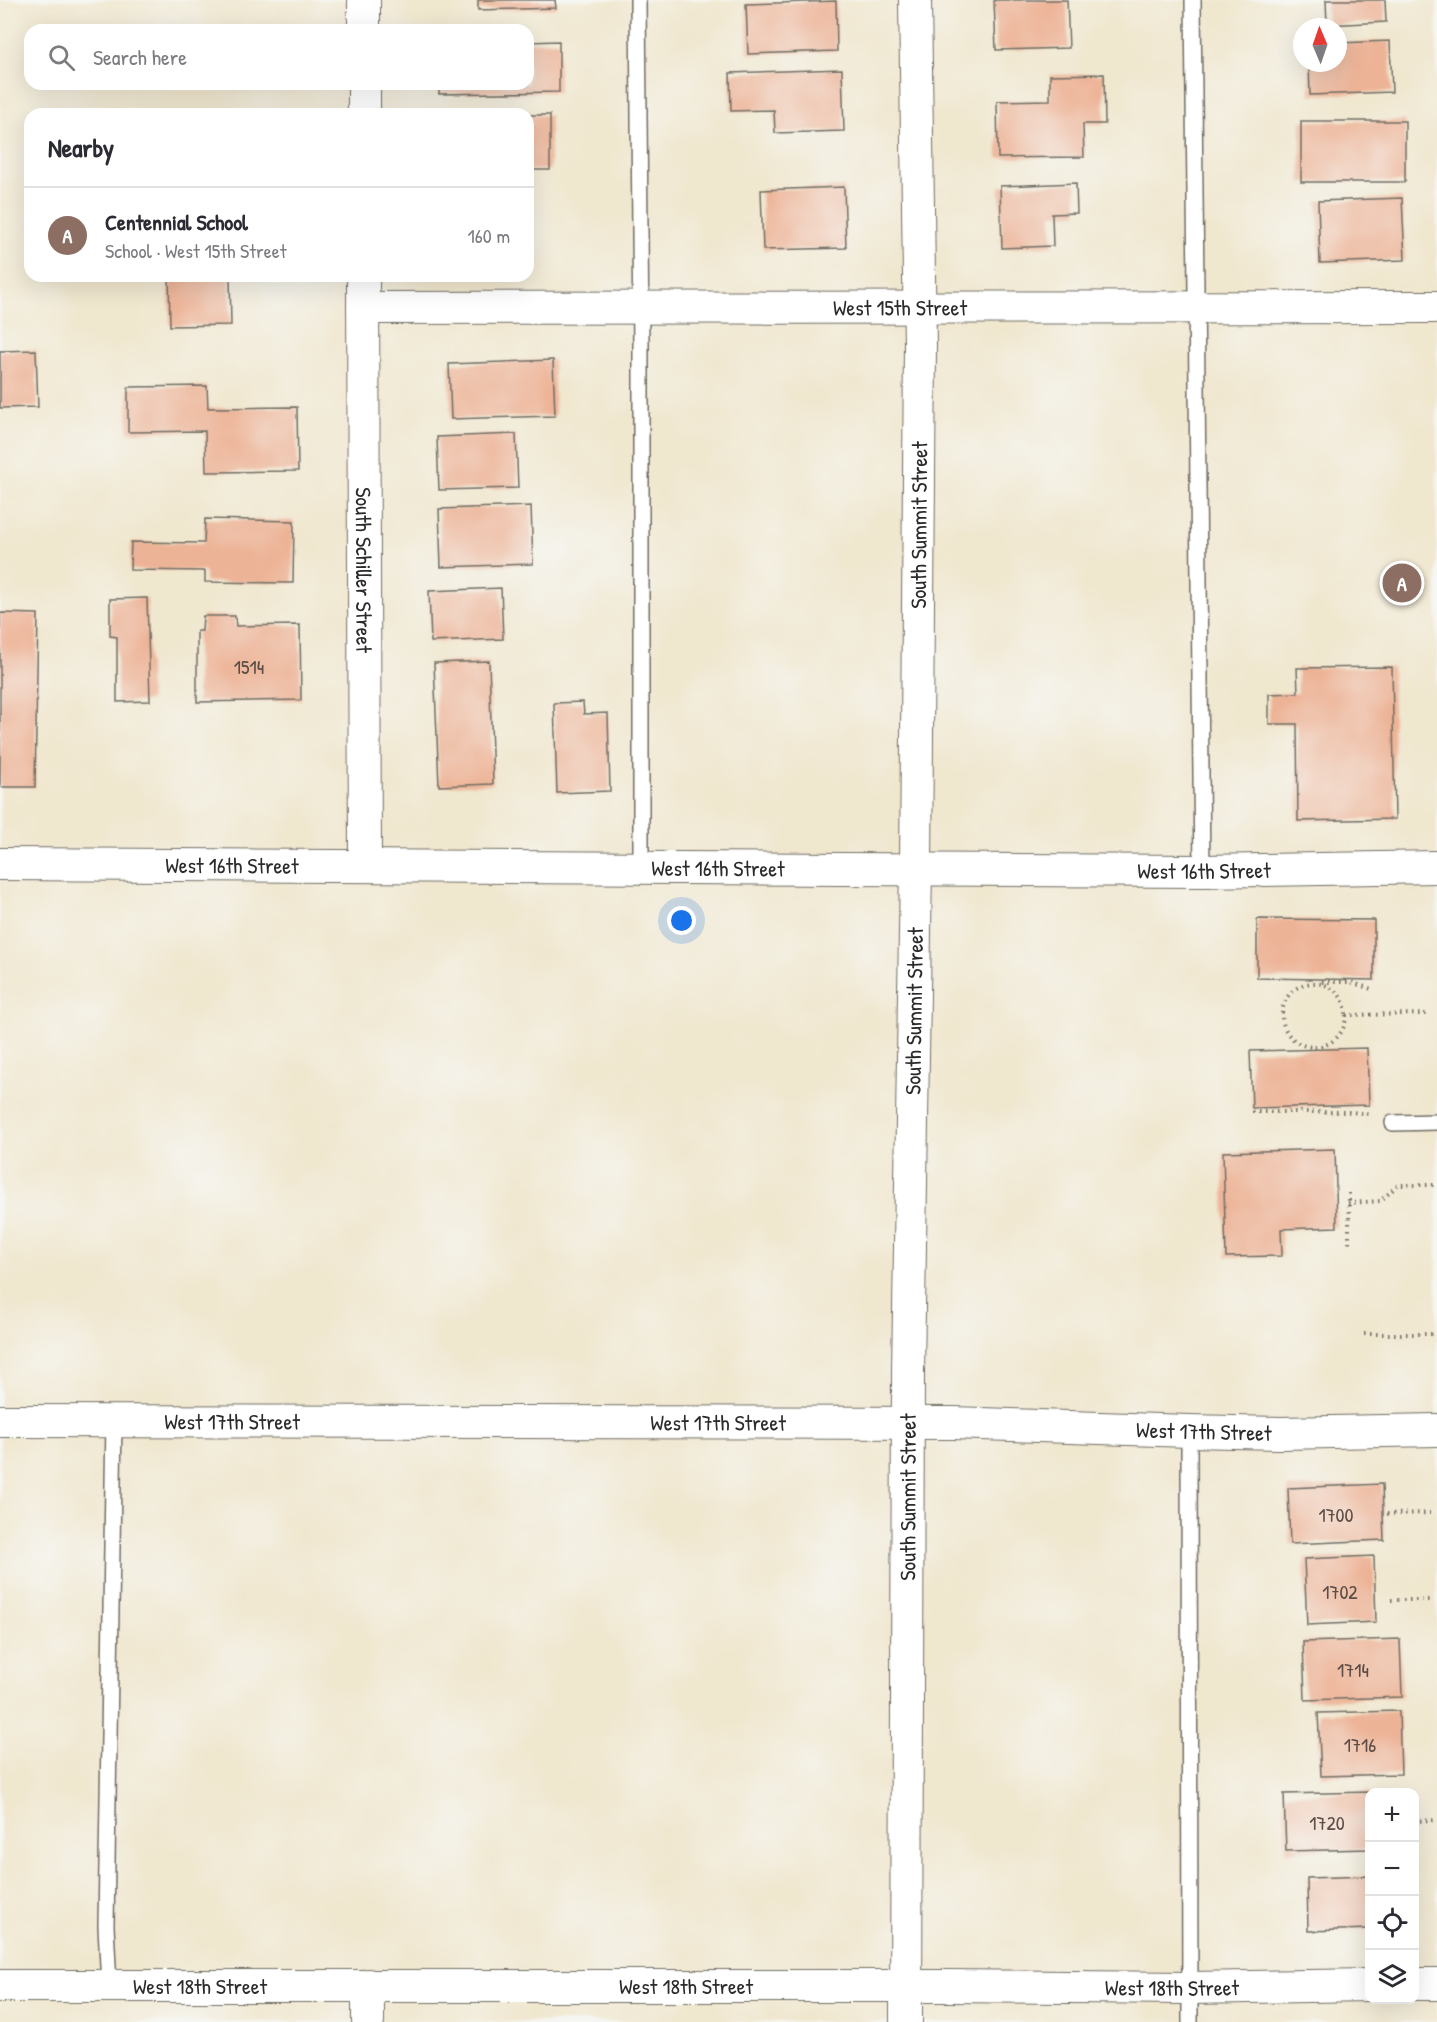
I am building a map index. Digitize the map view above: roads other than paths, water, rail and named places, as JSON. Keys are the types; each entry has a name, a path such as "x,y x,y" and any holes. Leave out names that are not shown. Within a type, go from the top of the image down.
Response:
{"street":[{"path":"364,0 364,24"},
{"name":"South Summit Street","path":"906,2022 908,1423 920,357 915,0"},
{"path":"364,90 364,108"},
{"name":"South Schiller Street","path":"363,282 365,864"},
{"name":"West 15th Street","path":"363,308 1437,307"},
{"name":"West 16th Street","path":"0,864 365,864 1202,871 1437,867"},
{"name":"West 17th Street","path":"0,1421 908,1423 1280,1433 1437,1430"},
{"path":"1419,1984 1437,1984"},
{"name":"West 18th Street","path":"0,1986 1190,1988 1365,1985"},
{"path":"368,1986 368,2022"}],"lane":[{"path":"639,0 641,867"},
{"path":"1193,0 1202,871"},
{"path":"1393,1122 1437,1122"},
{"path":"109,1986 106,1926 114,1421"},
{"path":"1189,1431 1190,2022"}],"place":[{"name":"Centennial School","path":"1402,583"}]}
